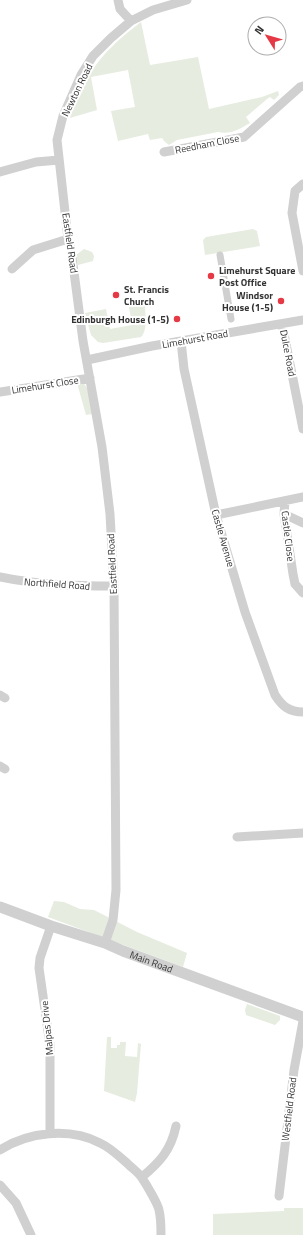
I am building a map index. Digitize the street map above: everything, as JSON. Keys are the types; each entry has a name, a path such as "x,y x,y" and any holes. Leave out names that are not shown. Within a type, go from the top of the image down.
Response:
{"street":[{"path":"118,0 120,9 131,21"},
{"name":"Newton Road","path":"62,188 57,140 63,116 81,75 93,56 131,21 153,10 187,0"},
{"name":"Reedham Close","path":"164,152 244,137 300,87 303,86"},
{"path":"0,172 36,162 59,160"},
{"path":"303,184 295,191 292,213 303,270"},
{"name":"Eastfield Road","path":"62,188 68,239 71,249 87,360 102,447 110,514 114,586 116,890 113,920 105,943"},
{"path":"12,270 33,250 68,239"},
{"path":"220,255 231,319"},
{"name":"Limehurst Road","path":"87,360 181,341 303,320"},
{"name":"Dulce Road","path":"282,324 303,429"},
{"name":"Castle Avenue","path":"181,341 184,369 216,515 245,612 275,695 281,704 288,709 295,712 303,712"},
{"name":"Limehurst Close","path":"0,392 90,378"},
{"path":"216,515 303,497"},
{"name":"Castle Close","path":"285,501 284,514 295,584 303,592"},
{"path":"284,514 303,524"},
{"name":"Northfield Road","path":"0,577 26,582 74,586 114,586"},
{"path":"237,837 303,833"},
{"name":"Main Road","path":"0,907 51,926 105,943 303,1017"},
{"name":"Malpas Drive","path":"50,1133 50,1045 39,968 40,958 51,926"},
{"name":"Westfield Road","path":"279,1196 294,1070 303,1022"},
{"path":"142,1177 166,1153 172,1143 176,1126"},
{"path":"0,1150 10,1144 29,1137 50,1133 77,1136 100,1142 114,1151 142,1177 159,1210 161,1235"},
{"path":"0,1185 16,1202 31,1235"}],"shaded area":[{"path":"141,22 150,65 198,57 209,109 262,97 278,91 279,95 274,100 270,97 267,99 246,117 250,123 231,132 218,132 177,140 169,145 162,138 150,140 148,134 118,141 111,111 135,107 128,70 91,77 97,110 70,118 82,88 97,63 116,42"},
{"path":"253,229 257,231 260,246 205,255 203,240 206,237"},
{"path":"84,249 92,252 94,256 93,261 78,265 76,255"},
{"path":"145,304 145,330 141,337 103,343 98,342 91,335 85,313 106,309 110,329 132,325 129,307"},
{"path":"82,382 87,388 92,414 86,415 77,383"},
{"path":"54,901 64,902 80,909 94,910 137,932 187,953 183,967 48,917"},
{"path":"247,1004 280,1016 280,1020 275,1025 246,1015 245,1010"},
{"path":"107,1037 111,1037 111,1048 117,1048 117,1045 120,1045 120,1042 126,1042 125,1056 137,1057 138,1043 141,1044 135,1102 104,1091"},
{"path":"284,1208 303,1208 303,1235 213,1235 213,1214 284,1211"}],"place":[{"name":"Limehurst Square Post Office","path":"211,276"},
{"name":"St. Francis Church","path":"116,295"},
{"name":"Windsor House (1-5)","path":"281,301"},
{"name":"Edinburgh House (1-5)","path":"177,319"}]}
